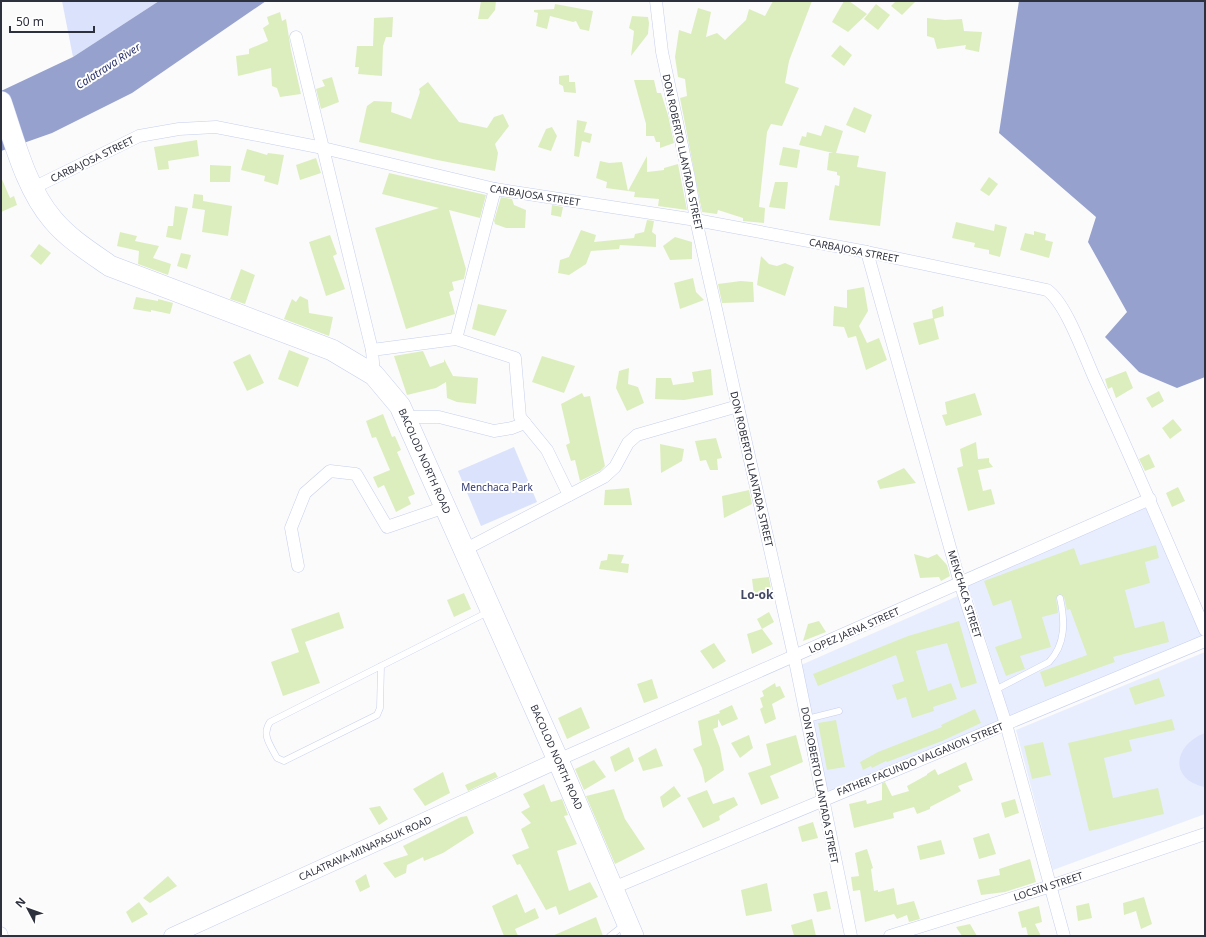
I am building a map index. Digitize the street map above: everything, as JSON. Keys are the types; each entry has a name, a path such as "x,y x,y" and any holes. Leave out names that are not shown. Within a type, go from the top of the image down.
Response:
{"highway":[{"name":"BACOLOD NORTH ROAD","path":"1,102 33,188 52,219 81,247 110,266 332,350 374,375 400,406 558,760 631,929"}],"main road":[{"name":"CALATRAVA-MINAPASUK ROAD","path":"172,936 558,760"}],"street":[{"name":"DON ROBERTO LLANTADA STREET","path":"656,1 662,52 689,178 696,220 794,656 851,936"},
{"path":"296,37 372,350 374,375"},
{"name":"CARBAJOSA STREET","path":"33,188 139,136 180,129 216,127 323,148 495,189 696,220 867,252 1047,290 1055,296 1073,331 1150,499"},
{"path":"456,339 495,189"},
{"name":"MENCHACA STREET","path":"867,252 960,583 1006,724 1064,936"},
{"path":"372,350 456,339 515,358 520,417 547,450 569,495"},
{"path":"464,550 604,477 616,467 628,444 637,434 738,406"},
{"path":"405,417 438,417 494,431 512,428 524,423"},
{"path":"298,566 291,528 305,493 330,471 356,474 387,527 445,507"},
{"path":"1150,499 1205,630"},
{"name":"LOPEZ JAENA STREET","path":"558,760 1150,499"},
{"name":"FATHER FACUNDO VALGANON STREET","path":"613,888 822,798 1006,724 1205,641"},
{"name":"LOCSIN STREET","path":"890,936 1051,886 1205,834"}],"lane":[{"path":"995,690 1049,662 1054,656 1060,647 1064,619 1060,598"},
{"path":"381,666 380,708 377,715 284,761 277,758 266,735 266,729 270,722 491,610"},
{"path":"807,718 839,711"},
{"path":"610,936 631,929"}],"shaded area":[{"path":"1148,506 1202,637 1010,717 973,599 960,583"},
{"path":"960,595 1002,719 828,793 801,665"},
{"path":"1205,652 1205,814 1053,870 1016,730"}],"green space":[{"path":"62,1 159,1 73,57"},
{"name":"Menchaca Park","path":"514,447 537,502 481,526 458,471"},
{"path":"1205,733 1204,787 1193,783 1185,777 1180,770 1179,762 1181,753 1186,745 1194,738"}],"water":[{"name":"Calatrava River","path":"159,1 266,1 132,93 52,133 1,151 1,91 73,57"},
{"path":"1019,1 1205,1 1205,377 1177,388 1139,372 1105,337 1127,312 1088,242 1096,217 999,133"}],"building":[{"path":"481,1 496,1 495,10 488,19 478,19"},
{"path":"773,1 812,1 789,61 785,83 799,88 782,126 771,124 767,132 759,207 765,208 764,223 743,221 743,218 718,210 717,214 702,212 680,98 687,96 685,79 678,77 675,57 679,30 691,34 698,8 711,12 706,37 717,33 725,40 746,20 749,9 765,16"},
{"path":"844,1 849,1 867,14 848,32 832,22"},
{"path":"896,1 916,1 902,15 891,6"},
{"path":"555,4 593,11 589,31 580,29 576,21 573,22 550,16 547,29 536,26 538,13 534,12 534,10 554,9"},
{"path":"876,4 890,15 878,30 864,19"},
{"path":"280,12 282,21 286,19 301,94 280,97 277,88 272,86 271,68 238,76 236,56 249,54 249,49 268,41 263,28 269,24 267,17"},
{"path":"632,16 648,17 649,23 648,34 631,56 634,31 629,28"},
{"path":"393,17 392,37 386,37 383,46 382,76 358,74 359,67 355,67 357,46 373,46 374,18"},
{"path":"927,18 945,20 962,19 964,31 982,32 979,52 965,49 966,45 937,49 934,38 927,36"},
{"path":"840,45 852,55 844,66 831,56"},
{"path":"569,75 569,82 575,82 576,93 564,92 563,86 559,84 559,76"},
{"path":"332,77 339,102 321,109 316,89 325,86 322,80"},
{"path":"634,80 654,80 657,93 661,93 668,115 674,143 660,148 660,142 656,142 654,136 646,136 646,124"},
{"path":"428,82 459,122 487,128 494,117 503,114 509,126 495,144 498,153 495,171 437,160 359,142 367,106 374,101 392,102 391,112 411,119 420,92 419,89"},
{"path":"854,107 872,115 865,133 846,125"},
{"path":"577,120 587,122 584,132 592,134 590,143 582,141 579,157 574,156"},
{"path":"825,125 843,131 836,153 859,156 857,167 886,172 880,226 829,220 835,185 839,186 840,176 837,175 837,172 827,170 829,153 833,153 799,145 802,136 806,137 807,132 821,136"},
{"path":"552,127 557,136 551,151 538,147 546,129"},
{"path":"197,140 199,156 168,161 169,169 158,170 154,147"},
{"path":"783,147 800,150 797,168 779,165"},
{"path":"247,149 267,155 268,153 284,155 278,185 264,181 265,176 241,170"},
{"path":"647,156 647,172 664,170 664,168 678,164 687,210 658,206 659,199 634,197 635,192 628,191"},
{"path":"316,158 321,173 300,180 296,165"},
{"path":"600,161 609,163 622,162 628,191 606,188 607,182 596,178"},
{"path":"210,165 231,166 230,182 210,182"},
{"path":"389,173 486,195 480,218 449,210 466,269 464,279 452,282 454,290 449,292 455,314 406,329 375,228 439,208 382,194"},
{"path":"1,177 10,198 14,196 17,205 1,212"},
{"path":"989,177 998,184 989,196 980,190"},
{"path":"775,182 788,182 785,209 769,207"},
{"path":"194,194 203,195 203,201 232,206 228,236 202,232 205,210 192,208"},
{"path":"501,197 512,199 514,205 526,210 525,228 506,228 495,224 494,221"},
{"path":"552,205 563,207 561,217 551,215"},
{"path":"175,206 188,208 181,240 166,237 168,226 173,226"},
{"path":"647,220 654,221 652,232 656,235 656,247 620,245 619,249 591,251 586,264 569,275 558,273 560,260 569,257 581,230 596,235 594,242 634,238 635,234 644,232"},
{"path":"956,222 994,231 995,224 1007,227 1000,257 989,254 989,250 974,247 975,243 952,238"},
{"path":"1034,231 1046,234 1045,240 1053,242 1049,258 1020,250 1025,233 1034,235"},
{"path":"120,232 137,236 135,241 159,246 153,258 171,264 168,275 138,264 139,251 117,246"},
{"path":"330,235 337,254 333,256 345,289 326,296 309,242"},
{"path":"675,237 692,242 692,259 670,260 663,246"},
{"path":"39,244 51,253 41,265 30,256"},
{"path":"181,253 191,255 187,269 177,266"},
{"path":"761,256 769,264 777,266 785,263 794,267 785,296 757,285"},
{"path":"241,269 255,275 245,304 230,299"},
{"path":"693,278 696,292 704,300 680,309 674,283"},
{"path":"741,281 753,282 754,302 722,303 718,284"},
{"path":"864,287 868,311 859,326 867,343 879,338 887,360 866,370 856,336 848,338 844,327 833,326 834,306 847,308 847,290"},
{"path":"300,296 308,300 309,313 333,317 329,336 284,319 292,299 296,302"},
{"path":"136,297 158,301 158,299 173,303 170,314 151,310 151,312 133,309"},
{"path":"478,304 507,310 495,336 472,329"},
{"path":"943,306 944,316 934,319 939,339 919,345 913,323 933,318 932,310"},
{"path":"289,350 309,358 298,387 278,379"},
{"path":"423,351 430,367 444,362 444,359 453,376 478,378 476,404 457,402 447,398 446,382 436,388 407,395 394,356"},
{"path":"250,354 264,383 247,391 233,362"},
{"path":"542,356 575,366 564,393 532,382"},
{"path":"629,368 628,384 638,387 644,403 627,411 616,388 619,371"},
{"path":"711,369 713,395 684,400 655,399 656,378 671,378 673,385 694,382 692,372"},
{"path":"1126,371 1133,388 1116,398 1112,387 1108,389 1105,379"},
{"path":"1159,391 1164,401 1152,408 1146,398"},
{"path":"582,393 584,397 590,396 605,466 600,471 580,481 575,460 571,461 566,445 570,443 561,404"},
{"path":"975,393 982,415 946,426 942,415 947,414 945,402"},
{"path":"383,414 392,437 395,436 401,450 397,452 415,494 408,497 411,504 396,512 384,485 378,488 373,477 390,470 376,437 372,438 366,421"},
{"path":"1173,419 1182,430 1170,439 1162,428"},
{"path":"716,438 722,458 717,459 718,470 710,470 706,460 700,461 695,441"},
{"path":"976,442 978,459 989,458 989,462 993,467 978,470 983,491 991,489 995,504 968,511 957,468 963,466 960,449"},
{"path":"660,444 684,449 682,461 661,473"},
{"path":"1149,454 1155,467 1145,471 1139,459"},
{"path":"904,468 916,483 880,489 877,481"},
{"path":"1178,487 1185,501 1172,507 1166,493"},
{"path":"629,488 632,505 604,505 605,490"},
{"path":"749,490 752,504 724,518 722,496"},
{"path":"1156,545 1159,558 1145,562 1150,583 1125,590 1135,628 1164,621 1169,642 1113,657 1115,662 1045,687 1040,672 1087,655 1070,609 1067,610 1064,597 1059,594 1056,598 1058,613 1042,617 1051,647 1020,656 1025,669 1006,676 995,647 1022,638 1011,600 993,606 984,581 1074,548 1080,565"},
{"path":"608,554 624,555 621,563 629,564 628,573 599,569 601,561 607,560"},
{"path":"914,554 928,558 937,554 947,565 950,576 941,581 939,577 920,578"},
{"path":"769,577 771,589 754,595 752,579"},
{"path":"464,593 471,609 454,617 447,600"},
{"path":"339,612 344,628 305,642 320,683 283,696 271,662 299,652 291,629"},
{"path":"769,612 774,622 762,629 757,619"},
{"path":"819,621 826,632 803,641 808,624"},
{"path":"959,621 977,683 961,688 947,643 916,651 928,691 951,683 957,699 933,707 934,711 912,718 906,697 897,700 892,685 904,681 896,655 818,686 813,674 908,636"},
{"path":"762,629 773,644 752,654 747,634"},
{"path":"714,643 726,661 713,669 700,651"},
{"path":"1159,678 1165,696 1135,705 1129,688"},
{"path":"652,679 658,698 644,703 637,684"},
{"path":"775,683 776,687 780,686 785,697 772,704 776,719 765,724 760,709 763,707 760,698 764,696 762,691"},
{"path":"732,705 738,719 722,726 718,719 718,727 713,729 720,748 724,770 705,783 702,768 693,749 702,745 698,721 720,713 719,711"},
{"path":"581,707 590,728 567,739 558,718"},
{"path":"975,709 981,723 942,741 887,762 886,761 872,768 871,766 863,770 860,762 878,752 942,727 941,725"},
{"path":"1172,719 1175,730 1129,740 1132,751 1104,758 1113,798 1158,788 1164,814 1089,831 1068,743"},
{"path":"836,720 845,767 827,770 818,723"},
{"path":"749,735 753,748 740,758 731,743"},
{"path":"796,735 803,762 770,776 779,798 761,805 748,773 771,765 766,744"},
{"path":"1043,742 1051,775 1032,779 1024,746"},
{"path":"629,747 634,761 615,772 610,757"},
{"path":"656,748 663,766 643,771 638,758"},
{"path":"594,760 606,777 584,790 575,769"},
{"path":"966,762 973,780 958,786 961,791 930,807 930,809 917,814 914,807 893,813 894,818 854,828 849,804 866,800 867,804 882,800 882,783 885,782 892,796 909,791 907,786 935,769 938,775"},
{"path":"443,772 450,793 425,806 413,789"},
{"path":"495,772 498,777 468,791 465,785"},
{"path":"544,784 551,802 562,799 568,815 564,816 577,844 557,851 569,891 590,882 598,897 559,915 556,906 546,910 520,864 517,865 512,855 529,848 521,829 531,823 521,812 530,807 523,794"},
{"path":"674,786 681,796 663,808 660,797"},
{"path":"614,789 625,819 645,849 615,864 586,796"},
{"path":"707,790 713,804 734,797 738,805 719,816 720,820 703,828 687,798"},
{"path":"1015,799 1019,813 1005,818 1001,803"},
{"path":"380,806 388,819 379,825 369,808"},
{"path":"467,816 474,833 443,853 424,861 423,857 407,865 406,873 395,878 383,863 408,855 403,846 461,817"},
{"path":"813,822 818,838 802,842 798,827"},
{"path":"989,833 996,854 979,859 973,838"},
{"path":"941,840 945,854 920,860 917,846"},
{"path":"867,849 873,868 871,869 874,891 878,890 878,892 894,888 897,905 914,901 920,919 909,922 907,915 897,919 894,914 865,922 860,890 853,891 851,877 859,876 855,853"},
{"path":"1030,859 1036,882 1005,892 981,895 977,880 1000,875 999,869"},
{"path":"366,874 370,887 360,892 355,881"},
{"path":"168,876 177,886 150,903 143,898"},
{"path":"767,883 772,911 746,916 741,890"},
{"path":"827,891 831,909 817,912 813,894"},
{"path":"517,894 525,913 535,908 539,918 515,929 518,936 504,936 492,906"},
{"path":"1144,897 1152,924 1141,929 1136,911 1124,915 1123,903"},
{"path":"139,902 148,914 132,923 126,912"},
{"path":"1089,903 1092,918 1078,921 1076,906"},
{"path":"1039,906 1042,922 1035,924 1041,936 1028,936 1026,927 1022,928 1018,912"},
{"path":"596,917 603,936 552,936"},
{"path":"812,919 816,936 794,936 791,925"},
{"path":"970,924 977,936 962,936 956,927"}],"district":[{"name":"Lo-ok","path":"757,595"}]}
